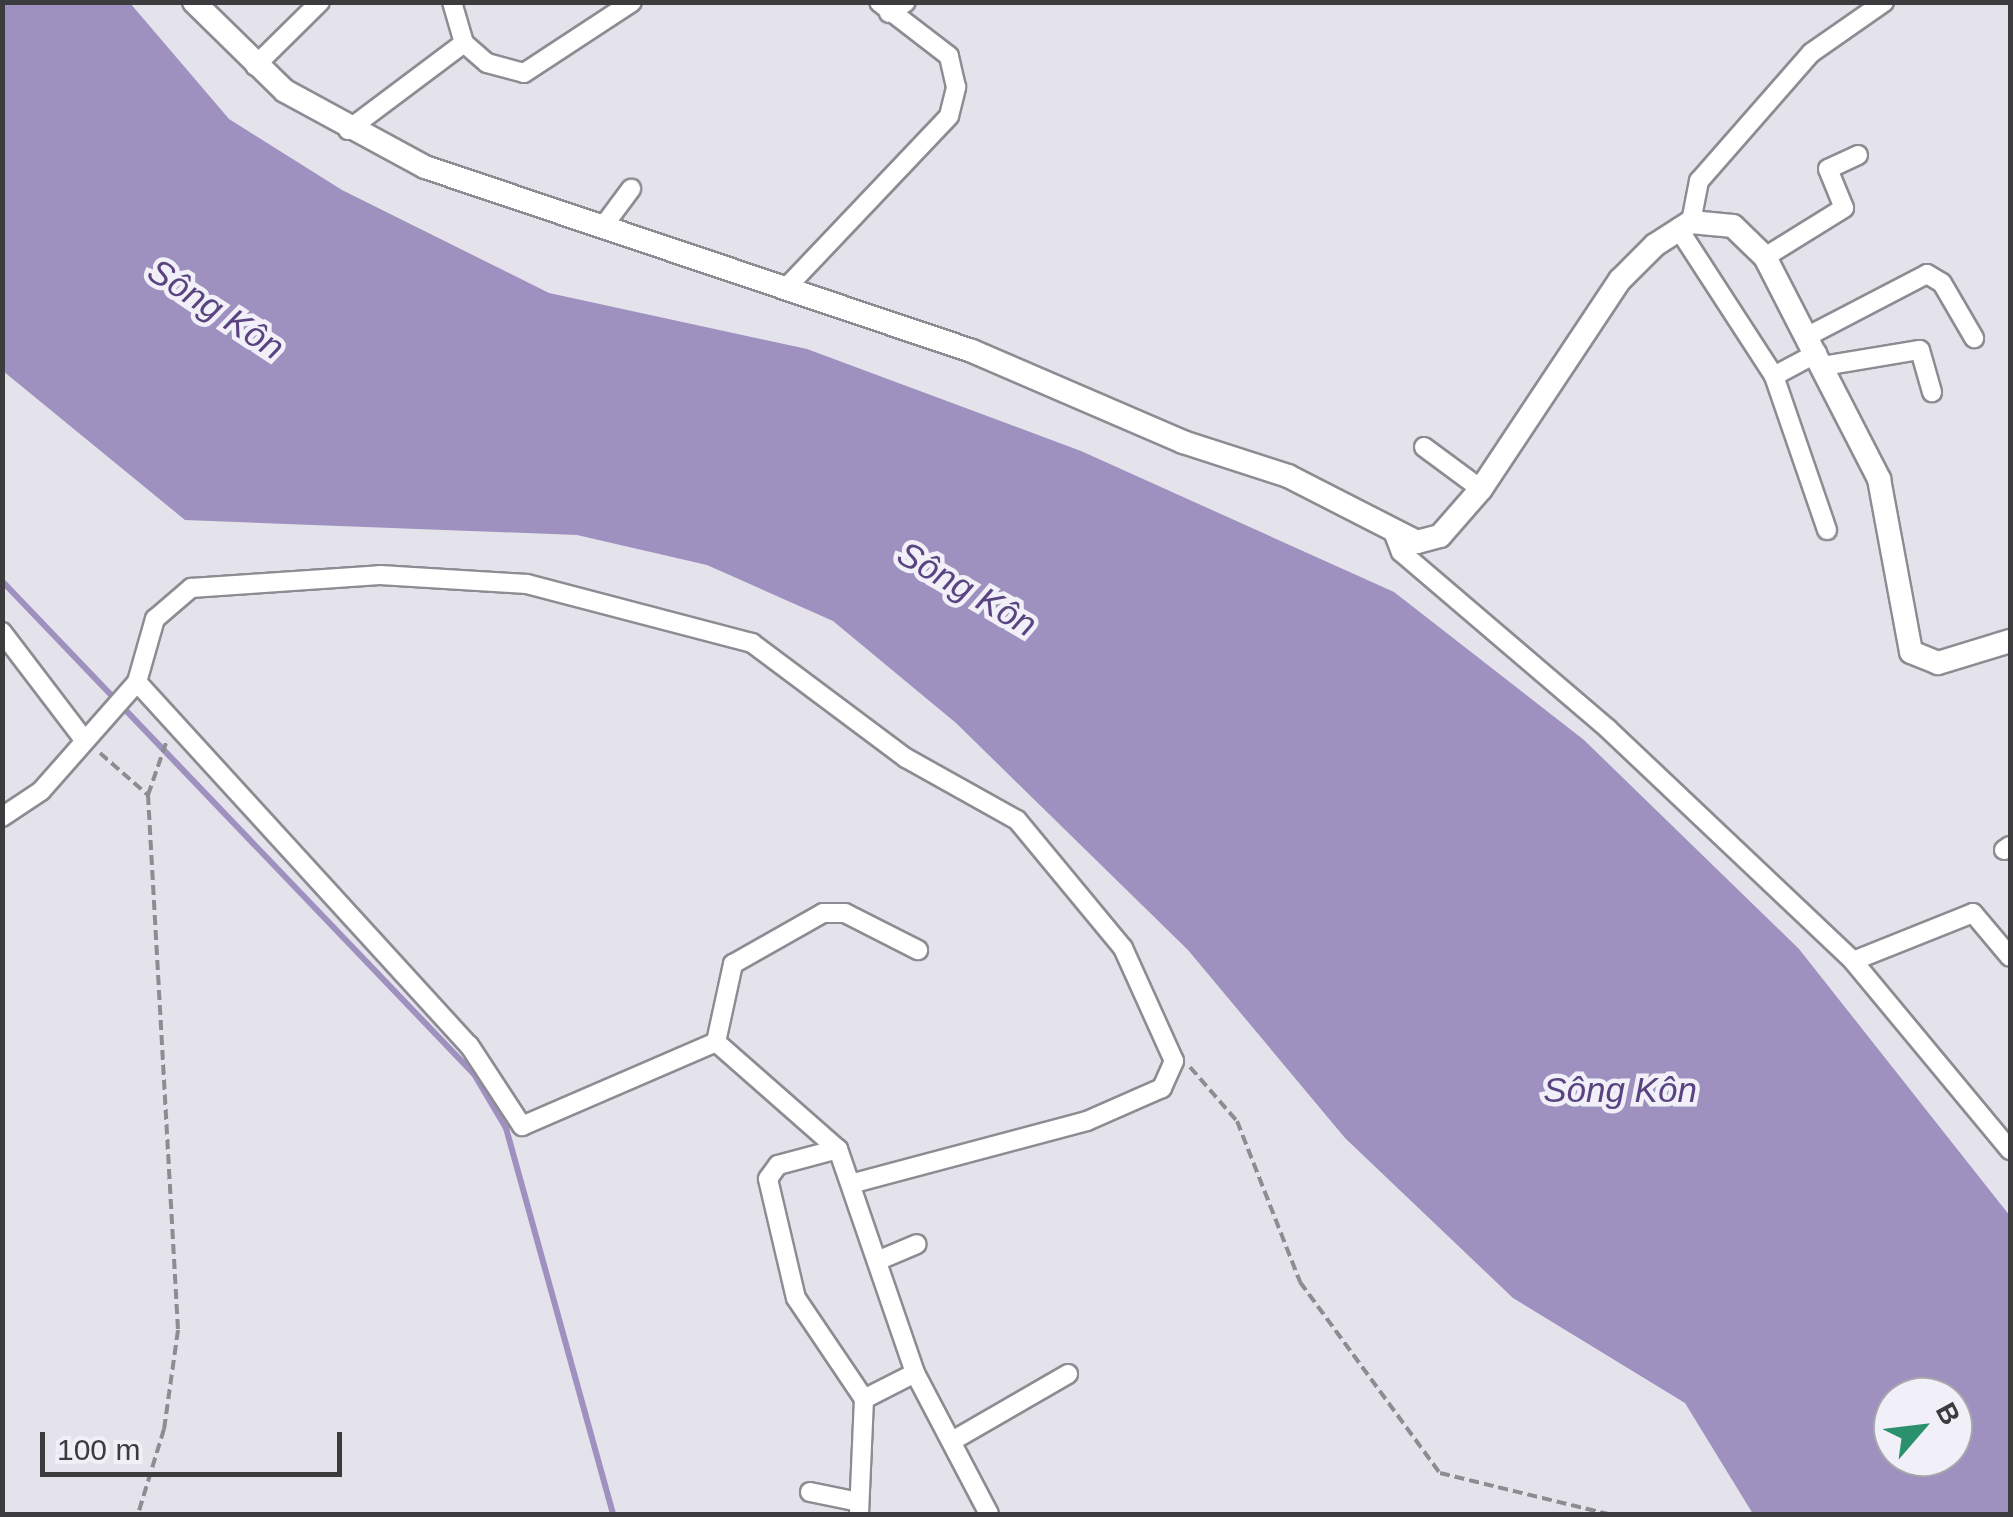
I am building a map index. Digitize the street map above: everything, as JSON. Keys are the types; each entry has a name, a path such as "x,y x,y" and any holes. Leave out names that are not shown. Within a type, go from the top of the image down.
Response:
{"street":[{"path":"194,2 256,66 348,130 497,196 786,288 1288,476 1392,530 1428,543 1482,489 1620,280 1685,225 1700,181 1811,52 1884,2"},
{"path":"256,66 320,2"},
{"path":"452,2 464,43 487,63 524,72 632,2"},
{"path":"884,8 906,2"},
{"path":"786,288 949,116 956,87 948,56 884,8"},
{"path":"348,130 464,43"},
{"path":"1765,257 1844,208 1828,169 1858,155"},
{"path":"602,228 631,189"},
{"path":"1685,225 1733,226 1765,257 1816,352 1887,498 1911,652 1938,663 2010,641"},
{"path":"1685,225 1774,376 1827,530"},
{"path":"1774,376 1816,352 1927,274 1942,283 1974,338"},
{"path":"1816,352 1920,350 1932,392"},
{"path":"1424,447 1482,489"},
{"path":"1392,530 1401,552 1608,730 1853,961 2010,1150"},
{"path":"2,817 41,790 82,737 132,687 155,619 178,593 380,574 554,587 752,643 906,758 1017,820 1123,948 1174,1062 1162,1088 1088,1122 854,1183"},
{"path":"2,632 82,737"},
{"path":"132,687 469,1046 522,1126 716,1042"},
{"path":"716,1042 733,964 823,913 845,913 918,950"},
{"path":"1853,961 1972,913 2010,958"},
{"path":"716,1042 838,1149 854,1183 915,1373 989,1514"},
{"path":"810,1492 859,1508 864,1399 796,1298 768,1179 778,1165 838,1149"},
{"path":"877,1261 917,1244"},
{"path":"864,1399 915,1373"},
{"path":"952,1441 1068,1374"}],"path":[{"path":"82,737 148,795"},
{"path":"138,1514 164,1429 178,1330 148,795 154,768 166,743"},
{"path":"1169,1044 1238,1121 1300,1282 1440,1473 1608,1514"}],"water":[{"name":"Sông Kôn","path":"3,2 130,3 229,119 342,190 549,293 807,349 1081,451 1394,592 1584,740 1799,949 2010,1216 2010,1514 1753,1514 1685,1403 1513,1298 1345,1138 1188,950 956,723 833,621 707,565 577,535 185,520 3,371"}],"waterway":[{"path":"2,581 474,1074 506,1128 613,1514"}]}
